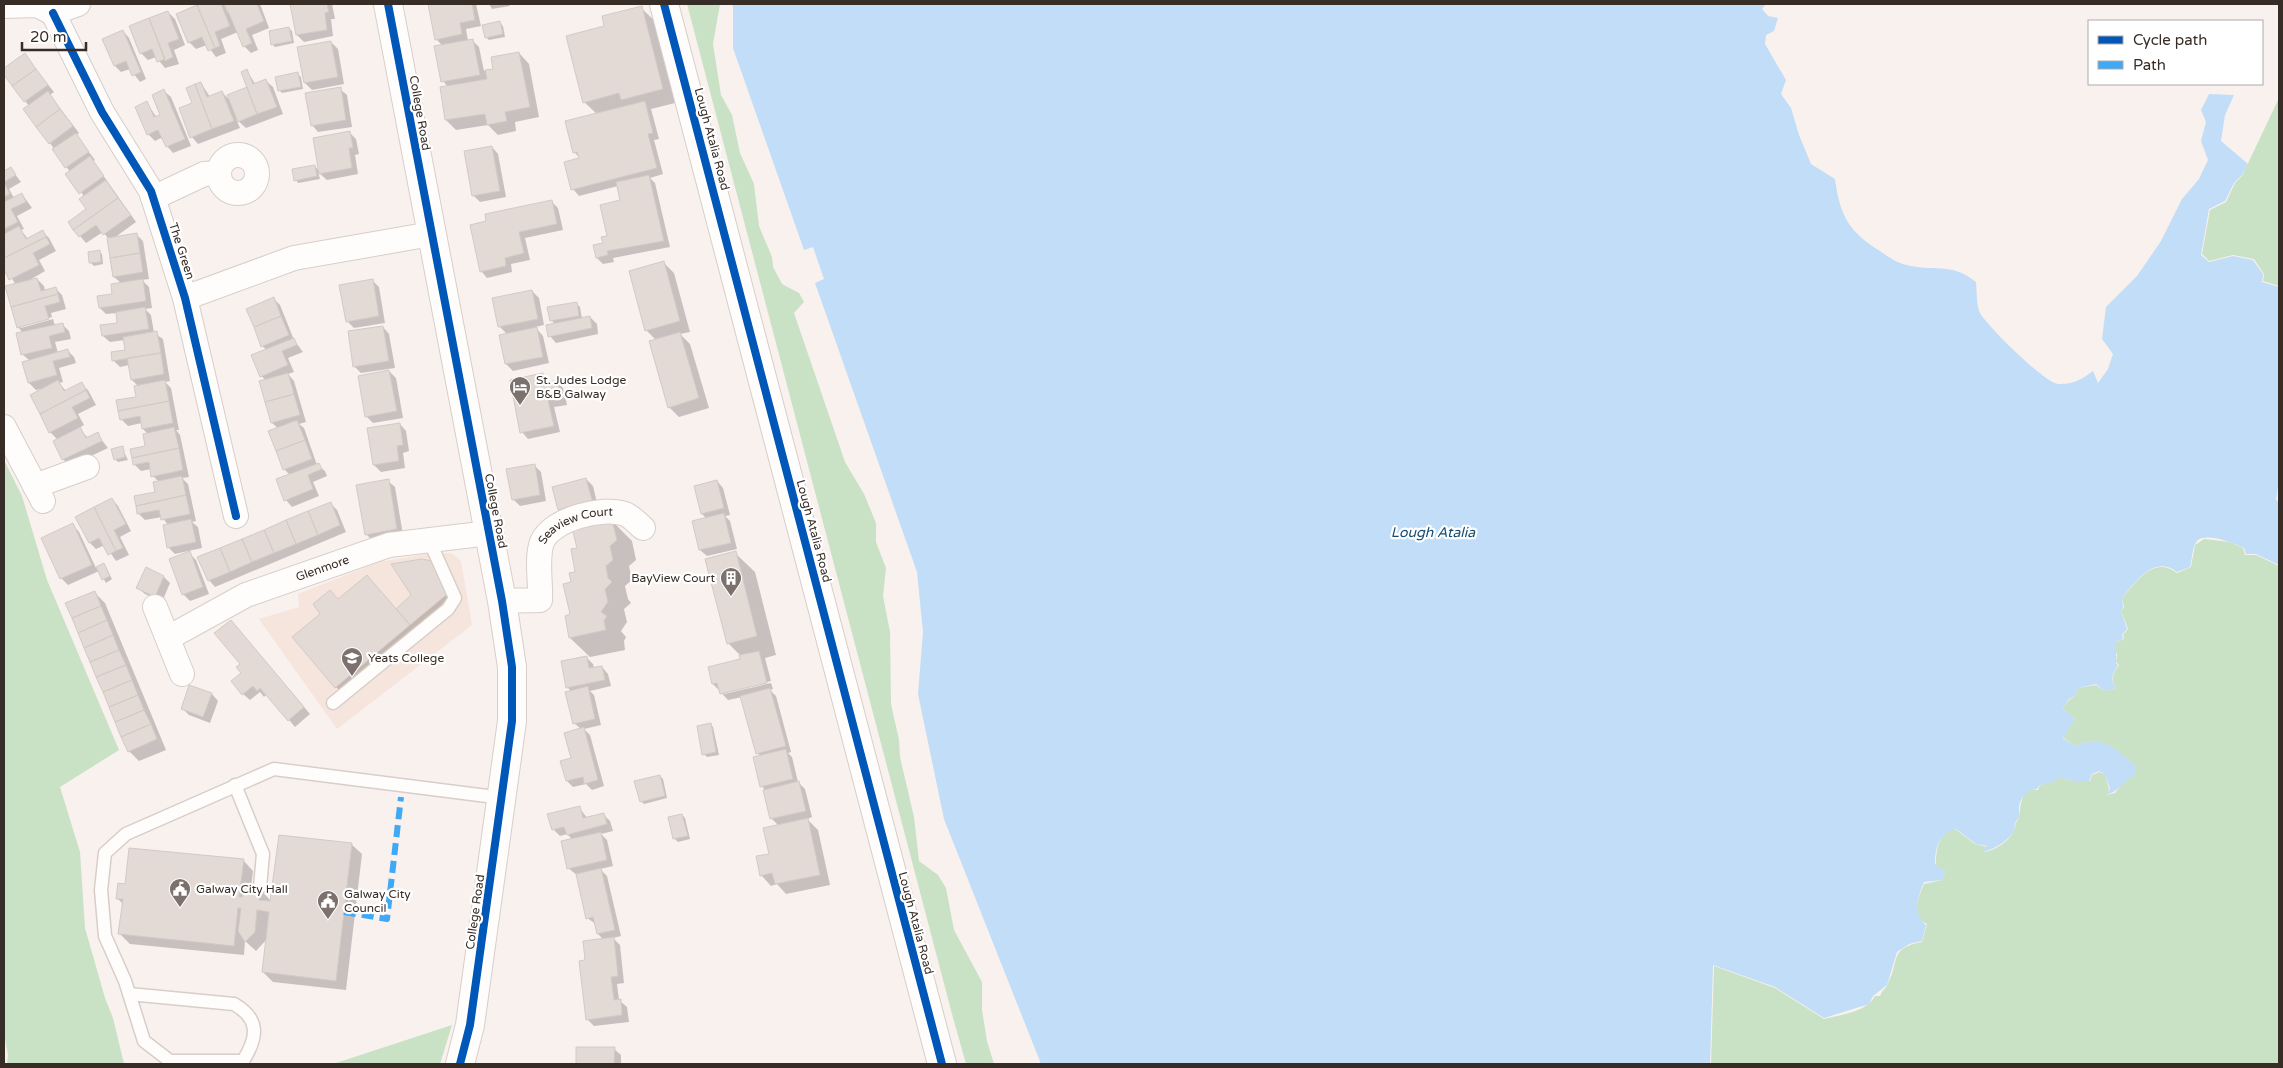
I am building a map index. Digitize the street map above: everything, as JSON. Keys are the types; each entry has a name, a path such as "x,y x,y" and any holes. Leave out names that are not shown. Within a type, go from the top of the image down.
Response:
{"main road":[{"name":"College Road","path":"388,4 502,601 508,637 513,692 512,721 503,798 470,1025 460,1064"},
{"name":"Lough Atalia Road","path":"664,4 942,1064"}],"street":[{"path":"4,6 37,5 53,13 78,4"},
{"name":"The Green","path":"53,13 102,112 153,198 186,298 236,516"},
{"path":"153,198 204,174 219,172"},
{"name":"The Green","path":"186,298 294,258 431,234"},
{"path":"4,428 39,494 87,467"},
{"name":"Seaview Court","path":"502,601 540,600 541,577 539,558 543,542 551,529 584,515 605,513 625,514 643,528"},
{"name":"Glenmore","path":"168,638 246,595 389,545 489,533"},
{"path":"155,607 182,674"}],"lane":[{"path":"333,702 448,609 455,598 429,540"},
{"path":"129,994 234,1004 244,1010 254,1022 253,1045 243,1060 170,1061 144,1041 129,994 105,936 100,890 105,853 126,834 274,769 503,798"},
{"path":"235,785 262,854 260,887"}],"shaded area":[{"name":"Yeats College","path":"451,553 461,561 472,625 337,729 259,619 299,607 298,594 379,562 426,554"}],"green space":[{"path":"687,4 720,4 713,44 721,95 732,115 740,153 754,184 759,226 772,257 773,267 782,284 799,293 804,302 794,313 845,462 864,494 876,523 876,542 886,568 883,596 890,632 891,704 899,740 900,757 914,817 919,861 938,875 946,888 954,930 982,982 982,1010 987,1041 994,1064 966,1064"},
{"path":"2279,98 2279,286 2263,281 2264,274 2254,259 2233,255 2209,261 2202,254 2210,210 2226,202 2235,183 2242,176"},
{"path":"4,460 22,496 47,580 119,750 60,787 80,852 85,928 105,998 113,1018 124,1064 7,1064 8,1055 4,1034"},
{"path":"2204,539 2230,542 2243,548 2245,555 2256,555 2279,566 2279,1064 1711,1064 1714,966 1775,988 1824,1019 1860,1009 1866,1006 1875,996 1880,996 1892,975 1897,956 1900,952 1904,948 1922,942 1927,924 1922,920 1917,911 1918,900 1924,884 1942,880 1945,872 1936,865 1936,859 1939,843 1945,834 1955,829 1975,844 1987,847 1983,852 1991,850 2003,843 2012,834 2020,816 2024,794 2027,791 2038,790 2040,785 2055,781 2059,777 2072,781 2090,781 2092,775 2099,772 2105,774 2109,789 2107,795 2115,793 2124,781 2136,775 2136,766 2108,745 2093,741 2075,746 2064,738 2063,735 2075,719 2063,708 2076,695 2078,688 2096,685 2104,691 2116,688 2113,679 2119,665 2116,662 2116,642 2124,639 2123,635 2128,629 2121,611 2124,607 2122,598 2146,572 2161,567 2169,568 2177,573 2191,567 2195,545"},
{"path":"452,1025 440,1064 333,1064"}],"water":[{"name":"Lough Atalia","path":"733,4 1766,4 1762,9 1768,16 1778,18 1774,31 1766,35 1765,44 1786,80 1781,94 1791,108 1799,135 1811,164 1835,179 1843,213 1853,230 1869,244 1897,262 1914,266 1949,269 1967,276 1976,282 1978,306 1985,320 2029,365 2058,384 2068,384 2077,381 2093,371 2098,383 2108,369 2113,354 2102,339 2106,307 2137,276 2161,241 2182,199 2199,179 2208,160 2201,141 2206,122 2201,110 2209,94 2234,95 2225,115 2221,141 2248,164 2242,175 2234,183 2225,201 2209,209 2201,255 2209,262 2233,256 2253,260 2263,274 2262,282 2279,287 2279,480 2276,500 2279,502 2279,565 2256,554 2246,554 2244,548 2234,544 2214,538 2202,538 2194,545 2190,567 2177,572 2169,567 2161,566 2153,568 2140,577 2122,598 2123,607 2121,611 2127,629 2122,635 2123,639 2116,642 2116,664 2118,665 2112,679 2116,688 2104,691 2096,684 2078,688 2076,695 2068,700 2063,708 2075,719 2063,738 2075,746 2093,741 2108,745 2136,766 2136,775 2106,795 2110,789 2105,774 2099,771 2092,774 2089,781 2072,781 2059,777 2056,781 2040,785 2022,798 2019,806 2020,816 2009,838 1986,851 1982,852 1987,846 1976,844 1956,829 1945,834 1941,838 1935,858 1935,864 1945,872 1942,880 1924,882 1918,899 1919,915 1926,925 1922,941 1909,944 1897,952 1887,985 1873,996 1869,1004 1824,1018 1775,987 1713,965 1710,1064 1041,1064 944,819 918,694 923,632 917,572 815,283 824,279 813,247 804,250 733,48"}],"building":[{"path":"221,4 230,26 215,32 220,46 215,48 197,5"},
{"path":"225,4 257,4 264,21 246,29 252,43 243,47"},
{"path":"290,4 327,4 329,12 325,13 327,30 296,35"},
{"path":"428,4 472,4 475,20 460,23 462,34 435,40"},
{"path":"197,5 215,48 208,51 202,37 188,43 176,14"},
{"path":"642,6 663,89 621,100 619,93 583,103 566,36 604,26 602,16"},
{"path":"168,11 179,39 168,43 173,57 165,61 149,18"},
{"path":"149,18 165,59 157,62 152,49 140,54 129,26"},
{"path":"500,21 503,34 485,38 482,25"},
{"path":"289,27 292,41 271,45 269,31"},
{"path":"123,30 141,72 132,76 126,61 114,66 102,39"},
{"path":"473,39 480,75 441,82 434,46"},
{"path":"331,41 338,77 304,83 297,47"},
{"path":"519,52 530,107 505,112 507,121 487,125 485,114 445,120 440,87 487,79 485,70 493,69 491,57"},
{"path":"25,53 36,69 12,86 4,75 4,68"},
{"path":"36,69 48,85 24,102 12,86"},
{"path":"247,69 253,84 266,79 277,107 257,114 241,72"},
{"path":"298,72 301,87 278,91 275,77"},
{"path":"201,82 207,97 222,91 234,121 212,129 195,84"},
{"path":"195,84 212,129 190,138 179,108 192,103 186,88"},
{"path":"247,87 257,114 238,122 227,95"},
{"path":"341,87 346,120 311,126 305,93"},
{"path":"164,89 185,139 166,147 158,130 147,135 135,107 147,101 154,117 160,115 152,95"},
{"path":"48,91 60,109 36,127 23,109"},
{"path":"645,101 653,133 648,134 657,168 571,190 564,162 579,158 577,152 573,153 565,121"},
{"path":"60,109 73,126 49,144 36,127"},
{"path":"350,131 353,148 349,148 352,168 319,174 313,138"},
{"path":"76,133 89,152 65,168 52,149"},
{"path":"492,146 500,191 472,196 464,151"},
{"path":"90,156 104,176 79,194 65,174"},
{"path":"315,165 317,176 294,181 292,169"},
{"path":"11,167 16,175 4,182 4,171"},
{"path":"649,175 664,241 607,251 608,255 596,258 593,245 603,243 601,237 607,236 600,205 620,200 616,182"},
{"path":"106,180 118,198 73,230 68,222 86,209 79,199"},
{"path":"4,182 10,194 4,197"},
{"path":"22,193 26,202 11,209 18,222 4,229 4,202"},
{"path":"118,198 131,215 103,235 96,225 79,237 73,230"},
{"path":"552,200 557,224 519,232 524,253 505,258 506,266 480,272 470,225 486,221 485,214"},
{"path":"19,226 26,239 43,230 46,237 4,258 4,234"},
{"path":"137,233 140,253 110,258 107,238"},
{"path":"46,237 50,244 33,253 39,265 9,280 4,269 4,258"},
{"path":"100,250 101,262 89,263 88,252"},
{"path":"140,253 143,272 113,277 110,258"},
{"path":"664,261 680,321 645,331 629,271"},
{"path":"37,278 41,291 56,287 58,294 11,307 5,286"},
{"path":"143,279 146,301 99,308 97,296 112,294 111,284"},
{"path":"373,279 379,316 346,322 339,285"},
{"path":"532,290 538,319 498,327 492,298"},
{"path":"58,294 60,302 45,306 49,319 17,328 11,307"},
{"path":"274,297 281,316 254,327 246,309"},
{"path":"577,302 579,316 550,321 547,307"},
{"path":"145,307 149,329 102,336 100,325 117,323 116,312"},
{"path":"281,316 289,335 261,347 254,327"},
{"path":"590,316 592,328 548,337 546,325"},
{"path":"63,323 65,332 49,336 52,348 21,355 16,333"},
{"path":"383,326 389,361 353,367 348,331"},
{"path":"537,327 543,357 505,364 499,335"},
{"path":"157,331 161,353 112,361 111,352 125,350 123,337"},
{"path":"680,332 699,398 668,408 649,341"},
{"path":"294,338 297,345 282,351 288,365 260,377 251,355"},
{"path":"68,349 70,357 53,361 57,375 28,383 22,362"},
{"path":"161,353 164,374 131,380 127,358"},
{"path":"389,370 397,411 365,417 358,376"},
{"path":"288,373 294,394 265,402 259,381"},
{"path":"543,373 545,383 557,380 561,398 548,400 554,426 520,433 510,380"},
{"path":"58,380 64,391 82,382 86,390 40,414 30,395"},
{"path":"165,380 169,401 118,411 116,400 136,397 134,386"},
{"path":"86,390 90,398 72,407 78,418 49,433 40,414"},
{"path":"294,394 300,415 271,423 265,402"},
{"path":"169,401 173,423 142,429 140,416 120,420 118,411"},
{"path":"297,420 305,440 276,451 268,431"},
{"path":"400,423 403,445 397,446 399,461 373,465 367,428"},
{"path":"80,427 86,438 98,432 102,441 62,460 53,441"},
{"path":"174,427 179,448 132,458 130,449 145,446 143,434"},
{"path":"305,440 312,459 283,470 276,451"},
{"path":"123,446 125,457 114,460 111,449"},
{"path":"179,448 183,470 151,477 149,462 133,465 132,458"},
{"path":"319,463 322,469 308,475 313,489 284,501 276,479"},
{"path":"535,464 540,495 512,500 506,469"},
{"path":"182,476 186,495 136,506 134,496 155,492 153,482"},
{"path":"586,478 592,500 558,510 552,487"},
{"path":"389,479 397,529 365,535 356,485"},
{"path":"717,480 724,508 701,514 694,486"},
{"path":"186,495 190,514 161,520 159,510 137,514 136,506"},
{"path":"112,498 126,524 114,530 123,548 116,551 94,507"},
{"path":"331,502 340,525 318,535 308,511"},
{"path":"94,507 116,551 108,555 99,538 89,543 75,517"},
{"path":"308,511 318,535 296,544 286,520"},
{"path":"724,513 731,543 699,550 692,521"},
{"path":"191,519 196,542 167,548 163,525"},
{"path":"286,520 296,544 274,553 264,530"},
{"path":"612,520 617,540 610,546 613,560 606,566 608,578 612,582 605,589 608,602 601,612 607,616 604,621 606,630 569,638 565,616 570,614 563,584 571,582 569,573 575,572 571,549 577,548 572,528"},
{"path":"73,523 92,565 60,579 41,538"},
{"path":"264,530 274,553 252,562 242,539"},
{"path":"242,539 252,562 230,572 220,548"},
{"path":"220,548 230,572 208,581 197,557"},
{"path":"190,551 203,587 182,595 169,559"},
{"name":"BayView Court","path":"736,551 757,636 727,644 705,559"},
{"path":"422,559 432,561 451,591 410,625 396,609 411,595 391,564"},
{"path":"104,563 110,576 102,580 96,567"},
{"path":"146,567 164,576 155,597 136,588"},
{"path":"367,575 410,625 335,688 292,637 320,614 313,604 330,590 338,599"},
{"path":"95,591 101,606 72,618 65,603"},
{"path":"101,606 107,620 78,633 72,618"},
{"path":"107,620 113,635 84,648 78,633"},
{"path":"231,620 304,707 288,721 260,688 257,691 253,686 242,695 231,681 241,673 236,667 240,664 214,633"},
{"path":"113,635 119,650 90,662 84,648"},
{"path":"119,650 126,665 96,677 90,662"},
{"path":"759,651 767,683 720,694 717,683 712,684 708,667 740,659 739,655"},
{"path":"587,656 589,668 602,666 605,680 566,688 561,661"},
{"path":"126,665 132,680 103,692 96,677"},
{"path":"132,680 138,695 109,707 103,692"},
{"path":"189,685 212,693 203,717 181,709"},
{"path":"588,686 595,719 573,724 565,692"},
{"path":"770,688 786,746 756,754 740,696"},
{"path":"138,695 144,710 115,722 109,707"},
{"path":"144,710 151,724 121,737 115,722"},
{"path":"711,723 716,752 702,755 697,726"},
{"path":"151,724 157,739 128,752 121,737"},
{"path":"584,727 598,780 584,784 583,777 566,781 560,761 571,758 564,733"},
{"path":"786,749 793,779 760,787 753,757"},
{"path":"660,775 665,796 640,802 634,781"},
{"path":"799,781 806,811 770,819 763,790"},
{"path":"580,806 583,818 604,813 607,824 567,835 564,827 552,830 547,814"},
{"path":"682,814 688,836 673,839 668,817"},
{"path":"808,818 820,875 775,884 772,873 760,876 756,856 769,854 763,828"},
{"path":"601,832 607,860 567,869 561,841"},
{"name":"Galway City Hall","path":"279,835 352,843 336,981 262,972 269,912 257,910 255,932 245,942 238,931 241,908 238,908 234,946 118,934 123,899 116,899 118,883 125,884 129,848 244,859 239,897 242,897 244,886 260,887 259,900 270,901"},
{"path":"601,868 615,930 597,934 593,917 586,919 576,874"},
{"path":"614,937 618,976 611,977 614,1000 621,999 622,1015 586,1020 579,961 585,960 583,941"},
{"path":"576,1047 615,1047 614,1064 576,1064"}],"marked path":[{"path":"344,912 387,919 401,797"}],"cycle path":[{"path":"388,4 502,601 512,667 512,721 470,1025 460,1064"},
{"path":"664,4 942,1064"},
{"path":"53,13 102,112 151,191 185,298 236,516"}],"place":[{"name":"St. Judes Lodge B&B Galway","path":"520,406"},
{"name":"BayView Court","path":"731,597"},
{"name":"Yeats College","path":"352,677"},
{"name":"Galway City Hall","path":"180,908"},
{"name":"Galway City Council","path":"328,920"}]}
